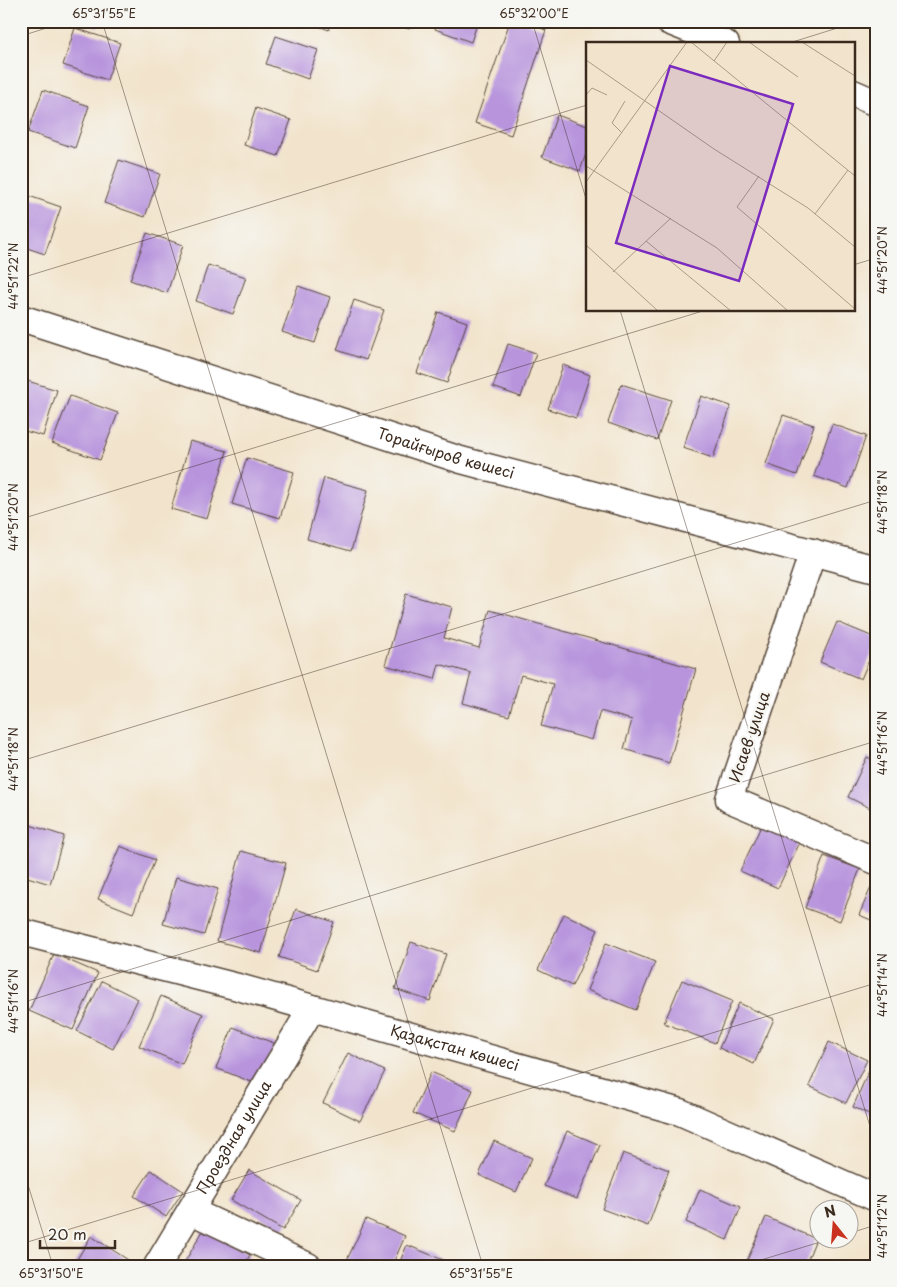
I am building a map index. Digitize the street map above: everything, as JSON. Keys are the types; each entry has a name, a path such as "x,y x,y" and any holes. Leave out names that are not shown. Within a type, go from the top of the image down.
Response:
{"street":[{"path":"668,21 721,42"},
{"path":"854,93 876,103"},
{"name":"Торайғыров көшесі","path":"21,318 461,460 876,568"},
{"name":"Исаев улица","path":"813,552 729,799 876,861"},
{"name":"Қазақстан көшесі","path":"21,932 238,987 680,1112 876,1198"},
{"name":"Проездная улица","path":"157,1266 312,1008"},
{"path":"190,1211 308,1266"}],"building":[{"path":"84,21 100,21 98,27"},
{"path":"305,21 331,21 329,30"},
{"path":"386,21 411,21 409,29"},
{"path":"438,21 478,21 471,42 435,29"},
{"path":"510,21 521,21 546,30 511,135 475,123"},
{"path":"876,21 876,27 859,22"},
{"path":"75,28 120,43 107,80 63,65"},
{"path":"276,36 318,50 308,79 266,64"},
{"path":"43,90 89,106 75,148 28,132"},
{"path":"256,108 291,120 278,156 244,145"},
{"path":"557,115 586,126 586,154 580,171 542,157"},
{"path":"119,160 160,174 145,217 104,203"},
{"path":"29,196 61,207 45,254 21,246 21,218"},
{"path":"147,233 183,245 167,293 130,280"},
{"path":"208,265 246,277 233,314 196,301"},
{"path":"298,286 330,297 315,343 282,332"},
{"path":"354,300 384,310 366,360 337,350"},
{"path":"438,312 467,322 447,383 417,373"},
{"path":"508,344 536,353 521,397 493,387"},
{"path":"563,365 590,375 576,418 548,409"},
{"path":"21,379 57,390 43,436 21,430"},
{"path":"621,384 671,400 657,440 608,423"},
{"path":"70,396 118,413 100,460 52,443"},
{"path":"701,396 731,406 713,458 683,448"},
{"path":"783,415 814,425 797,475 766,464"},
{"path":"832,424 866,436 848,488 814,476"},
{"path":"190,441 227,451 207,519 171,509"},
{"path":"247,458 294,472 280,518 232,504"},
{"path":"324,478 368,490 351,551 307,539"},
{"path":"406,594 452,607 444,638 479,648 490,610 696,669 669,763 624,749 632,720 600,711 592,740 541,726 553,684 521,675 509,716 463,703 471,673 439,664 435,679 385,665"},
{"path":"837,622 876,638 876,644 861,679 820,662"},
{"path":"867,757 876,761 876,811 848,797"},
{"path":"763,822 801,840 778,888 740,871"},
{"path":"27,824 64,836 50,884 21,875 21,843"},
{"path":"120,846 155,860 133,913 98,899"},
{"path":"241,851 286,863 261,953 217,941"},
{"path":"824,856 860,869 840,921 805,908"},
{"path":"876,876 876,922 859,915"},
{"path":"176,877 218,889 204,935 163,924"},
{"path":"296,909 334,922 317,970 279,957"},
{"path":"564,914 598,930 572,986 538,970"},
{"path":"411,942 446,954 430,1001 395,989"},
{"path":"606,943 655,962 636,1010 587,990"},
{"path":"54,954 98,973 73,1030 29,1011"},
{"path":"682,980 732,1001 715,1043 664,1023"},
{"path":"102,981 138,999 113,1049 77,1031"},
{"path":"161,996 203,1014 182,1064 139,1046"},
{"path":"739,1003 774,1019 754,1064 719,1048"},
{"path":"233,1027 276,1044 259,1085 216,1068"},
{"path":"829,1042 867,1060 846,1103 809,1086"},
{"path":"348,1053 385,1071 360,1121 323,1103"},
{"path":"873,1061 876,1063 876,1117 853,1107"},
{"path":"431,1072 473,1090 455,1131 413,1113"},
{"path":"567,1131 600,1145 577,1199 544,1186"},
{"path":"494,1141 532,1158 516,1192 479,1175"},
{"path":"623,1153 669,1170 648,1226 602,1209"},
{"path":"151,1170 183,1191 166,1217 134,1196"},
{"path":"249,1170 301,1200 283,1230 231,1200"},
{"path":"700,1189 741,1207 727,1240 686,1222"},
{"path":"766,1217 810,1236 810,1250 812,1250 805,1266 745,1265"},
{"path":"366,1219 405,1236 392,1266 353,1266 346,1262"},
{"path":"204,1229 250,1255 244,1266 183,1265"},
{"path":"91,1236 136,1265 136,1266 73,1266"},
{"path":"407,1245 448,1262 447,1266 398,1266"}]}
